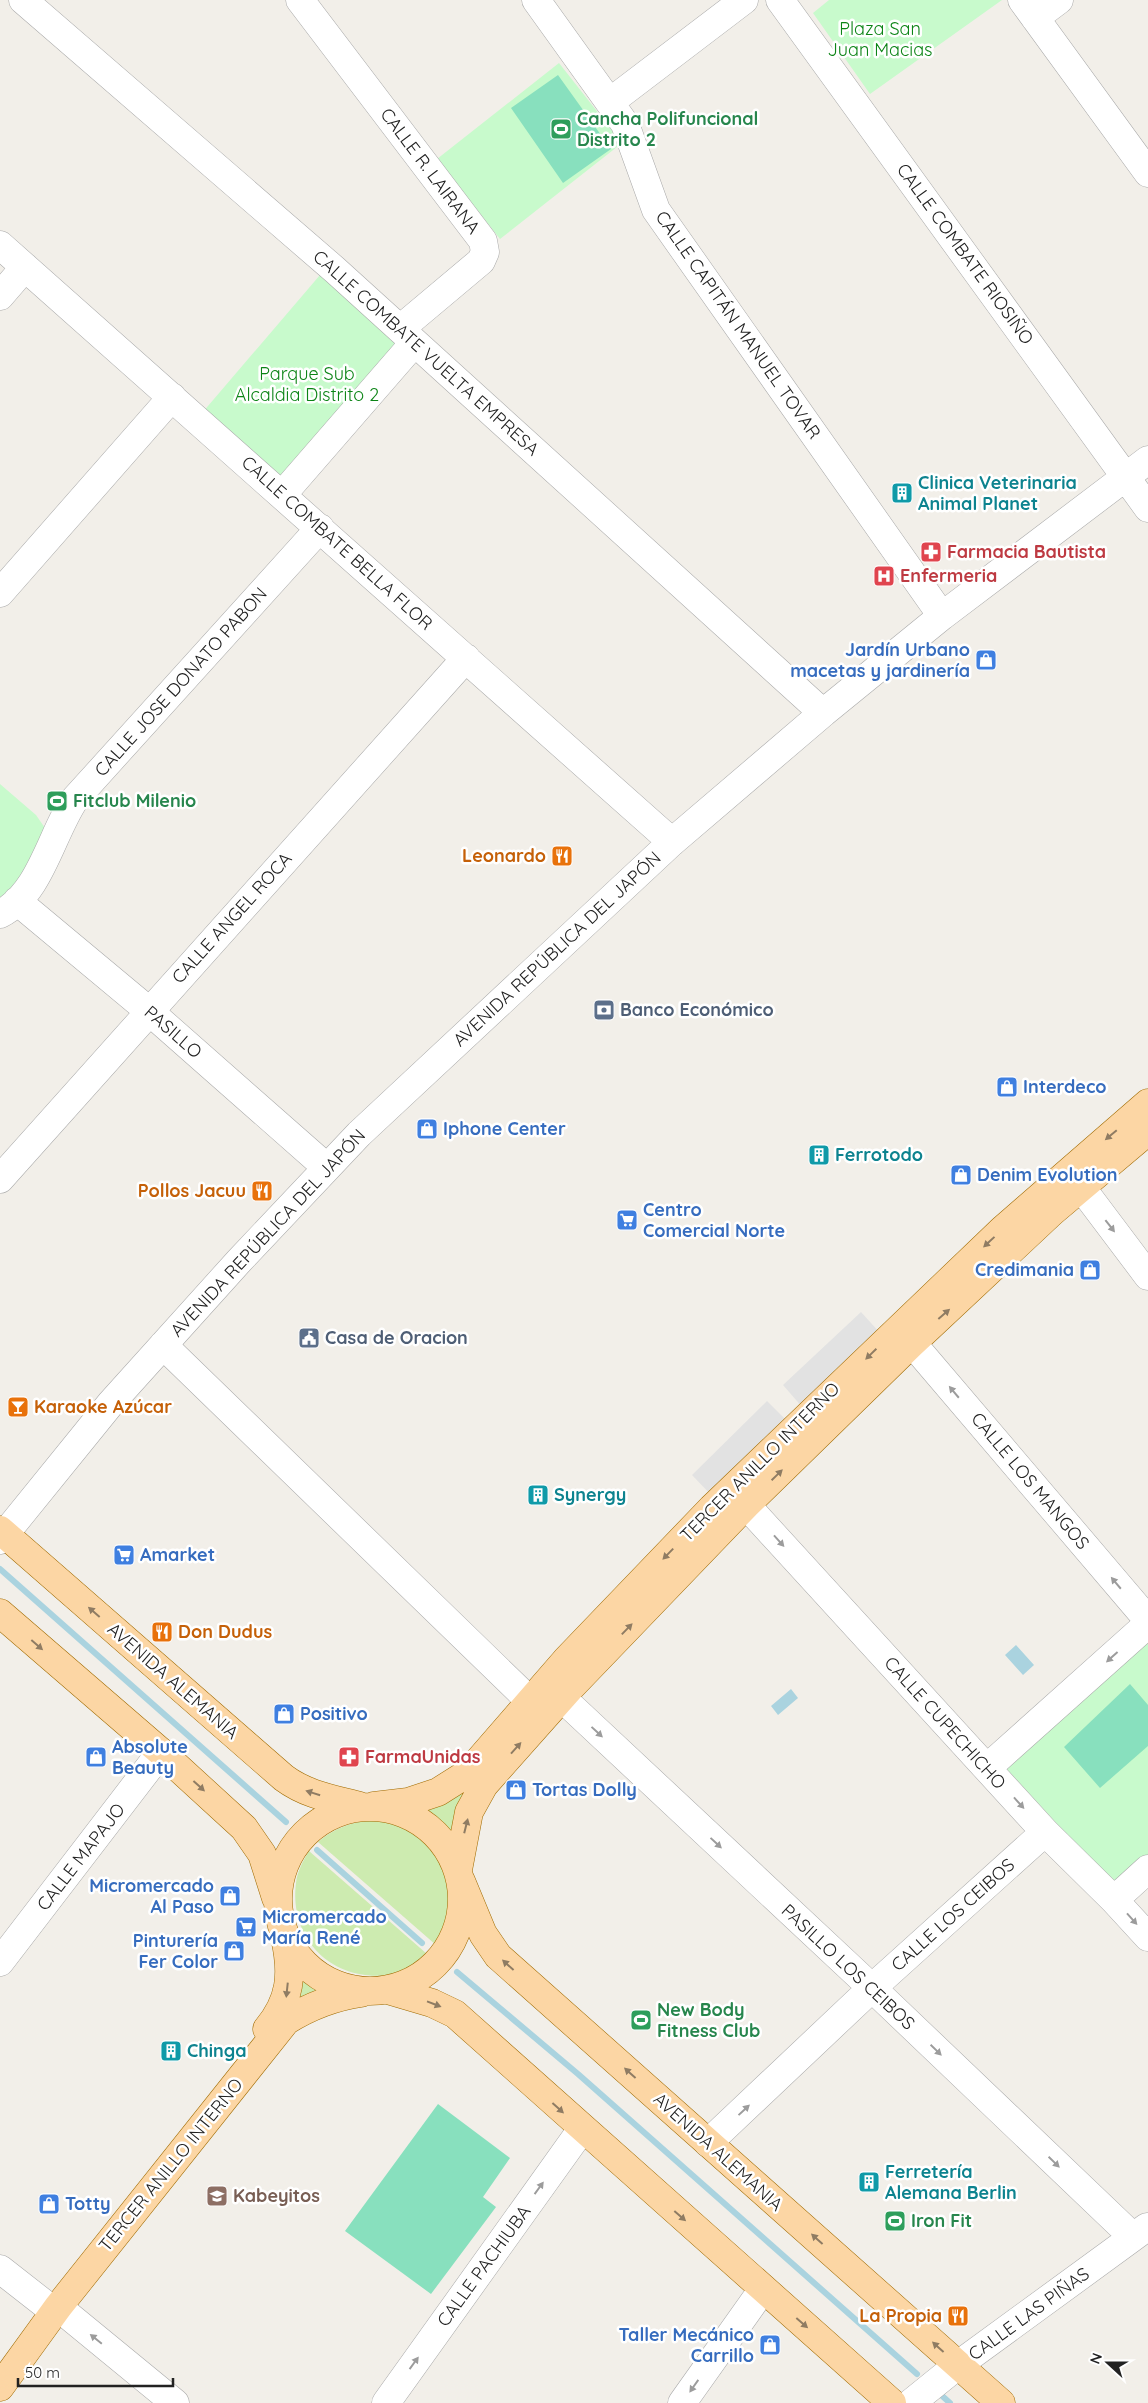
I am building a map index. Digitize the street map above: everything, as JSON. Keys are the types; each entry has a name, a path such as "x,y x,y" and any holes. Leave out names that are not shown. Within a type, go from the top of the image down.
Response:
{"main road":[{"name":"TERCER ANILLO INTERNO","path":"367,1806 408,1802 438,1792 468,1773 566,1659 712,1508 898,1327 1002,1230 1148,1103"},
{"name":"TERCER ANILLO INTERNO","path":"459,1875 469,1812 484,1785 562,1698 746,1505 912,1343 1052,1212 1148,1132"},
{"name":"AVENIDA ALEMANIA","path":"1,1530 284,1778 297,1787 313,1794 403,1812 417,1818 435,1832 449,1849 483,1934 498,1956 1001,2403"},
{"path":"0,1613 161,1752 231,1815 255,1840 268,1869 280,1916 292,1947 307,1967 328,1982 351,1990 382,1991 432,2003 454,2014 892,2403"},
{"path":"280,1916 279,1881 288,1855 304,1833 330,1815 367,1806"},
{"path":"382,1991 415,1980 438,1962 454,1938 462,1910 459,1875"},
{"name":"TERCER ANILLO INTERNO","path":"0,2387 52,2306 200,2109 279,2015 286,1999 289,1974 287,1949 280,1916"},
{"name":"TERCER ANILLO INTERNO","path":"0,2363 52,2306 286,2021 309,2006 342,1996 382,1991"}],"street":[{"name":"CALLE COMBATE VUELTA EMPRESA","path":"23,0 335,270 823,713"},
{"name":"CALLE R. LAIRANA","path":"282,495 407,336 481,261 485,252 483,241 300,0"},
{"name":"CALLE CAPITÁN MANUEL TOVAR","path":"536,0 625,124 656,210 942,616"},
{"path":"610,102 744,0"},
{"name":"CALLE COMBATE RIOSIÑO","path":"780,0 1148,508"},
{"path":"1059,0 1029,9 1148,173"},
{"name":"CALLE COMBATE BELLA FLOR","path":"0,245 672,842"},
{"path":"0,296 25,267"},
{"path":"0,593 172,397"},
{"name":"AVENIDA REPÚBLICA DEL JAPÓN","path":"1,1530 28,1505 111,1403 326,1167 672,842 823,713 942,616 1148,460"},
{"name":"CALLE JOSE DONATO PABON","path":"8,908 41,867 65,814 75,799 320,528"},
{"name":"CALLE ANGEL ROCA","path":"0,1180 466,658"},
{"name":"PASILLO","path":"8,908 149,1011 326,1167"},
{"path":"1081,1187 1148,1276"},
{"name":"CALLE LOS MANGOS","path":"912,1343 1148,1620"},
{"path":"163,1345 530,1701"},
{"name":"CALLE CUPECHICHO","path":"746,1505 1045,1832 1114,1900 1148,1937"},
{"path":"987,1768 1148,1624"},
{"name":"PASILLO LOS CEIBOS","path":"562,1698 872,1988 1140,2231"},
{"name":"CALLE MAPAJO","path":"0,1962 161,1752"},
{"name":"CALLE LOS CEIBOS","path":"708,2143 872,1988 1045,1832"},
{"path":"1114,1900 1148,1869"},
{"name":"CALLE PACHIUBA","path":"386,2403 582,2129"},
{"name":"CALLE LAS PIÑAS","path":"911,2403 1140,2231"},
{"path":"0,2269 52,2306 175,2403"},
{"path":"682,2403 763,2289"}],"green space":[{"name":"Plaza San Juan Macias","path":"829,0 1002,0 870,94 813,13"},
{"path":"559,63 622,143 500,239 437,159"},
{"name":"Cancha Polifuncional Distrito 2","path":"558,75 611,149 563,183 511,108"},
{"name":"Parque Sub Alcaldia Distrito 2","path":"320,275 412,355 295,493 202,413"},
{"path":"0,784 36,815 45,828 42,855 0,902"},
{"path":"1148,1633 1148,1859 1116,1888 1003,1765"},
{"path":"1130,1684 1148,1705 1148,1746 1100,1788 1064,1747"},
{"path":"466,1791 450,1838 440,1823 422,1812"},
{"path":"380,1819 401,1826 419,1837 434,1851 445,1867 451,1885 452,1904 447,1924 436,1945 318,1842 325,1836 347,1825"},
{"path":"309,1851 427,1954 408,1970 396,1974 377,1976 349,1971 334,1965 321,1955 303,1931 295,1900 298,1875"},
{"path":"296,1972 332,1990 287,2011"},
{"path":"438,2104 510,2158 483,2197 496,2207 431,2294 345,2231"}],"shaded area":[{"path":"861,1312 881,1334 803,1408 783,1385"},
{"path":"767,1401 790,1424 714,1498 692,1475"}],"water":[{"path":"1016,1645 1034,1665 1023,1675 1005,1655"},
{"path":"791,1689 798,1698 778,1715 771,1706"}],"waterway":[{"path":"0,1569 286,1822"},
{"path":"317,1850 422,1943"},
{"path":"457,1972 578,2074 917,2374"},
{"path":"940,2394 950,2403"}],"place":[{"name":"Cancha Polifuncional Distrito 2","path":"561,129"},
{"name":"Clinica Veterinaria Animal Planet","path":"902,493"},
{"name":"Farmacia Bautista","path":"931,552"},
{"name":"Enfermeria","path":"884,576"},
{"name":"Jardín Urbano macetas y jardinería","path":"986,660"},
{"name":"Fitclub Milenio","path":"57,801"},
{"name":"Leonardo","path":"562,856"},
{"name":"Banco Económico","path":"604,1010"},
{"name":"Interdeco","path":"1007,1087"},
{"name":"Iphone Center","path":"427,1129"},
{"name":"Ferrotodo","path":"819,1155"},
{"name":"Denim Evolution","path":"961,1175"},
{"name":"Pollos Jacuu","path":"262,1191"},
{"name":"Centro Comercial Norte","path":"627,1220"},
{"name":"Credimania","path":"1090,1270"},
{"name":"Casa de Oracion","path":"309,1338"},
{"name":"Karaoke Azúcar","path":"18,1407"},
{"name":"Synergy","path":"538,1495"},
{"name":"Amarket","path":"124,1555"},
{"name":"Don Dudus","path":"162,1632"},
{"name":"Positivo","path":"284,1714"},
{"name":"Absolute Beauty","path":"96,1757"},
{"name":"FarmaUnidas","path":"349,1757"},
{"name":"Tortas Dolly","path":"516,1790"},
{"name":"Micromercado Al Paso","path":"230,1896"},
{"name":"Micromercado María René","path":"246,1927"},
{"name":"Pinturería Fer Color","path":"234,1951"},
{"name":"New Body Fitness Club","path":"641,2020"},
{"name":"Chinga","path":"171,2051"},
{"name":"Ferretería Alemana Berlin","path":"869,2182"},
{"name":"Kabeyitos","path":"217,2196"},
{"name":"Totty","path":"49,2204"},
{"name":"Iron Fit","path":"895,2221"},
{"name":"La Propia","path":"958,2316"},
{"name":"Taller Mecánico Carrillo","path":"770,2345"}]}
